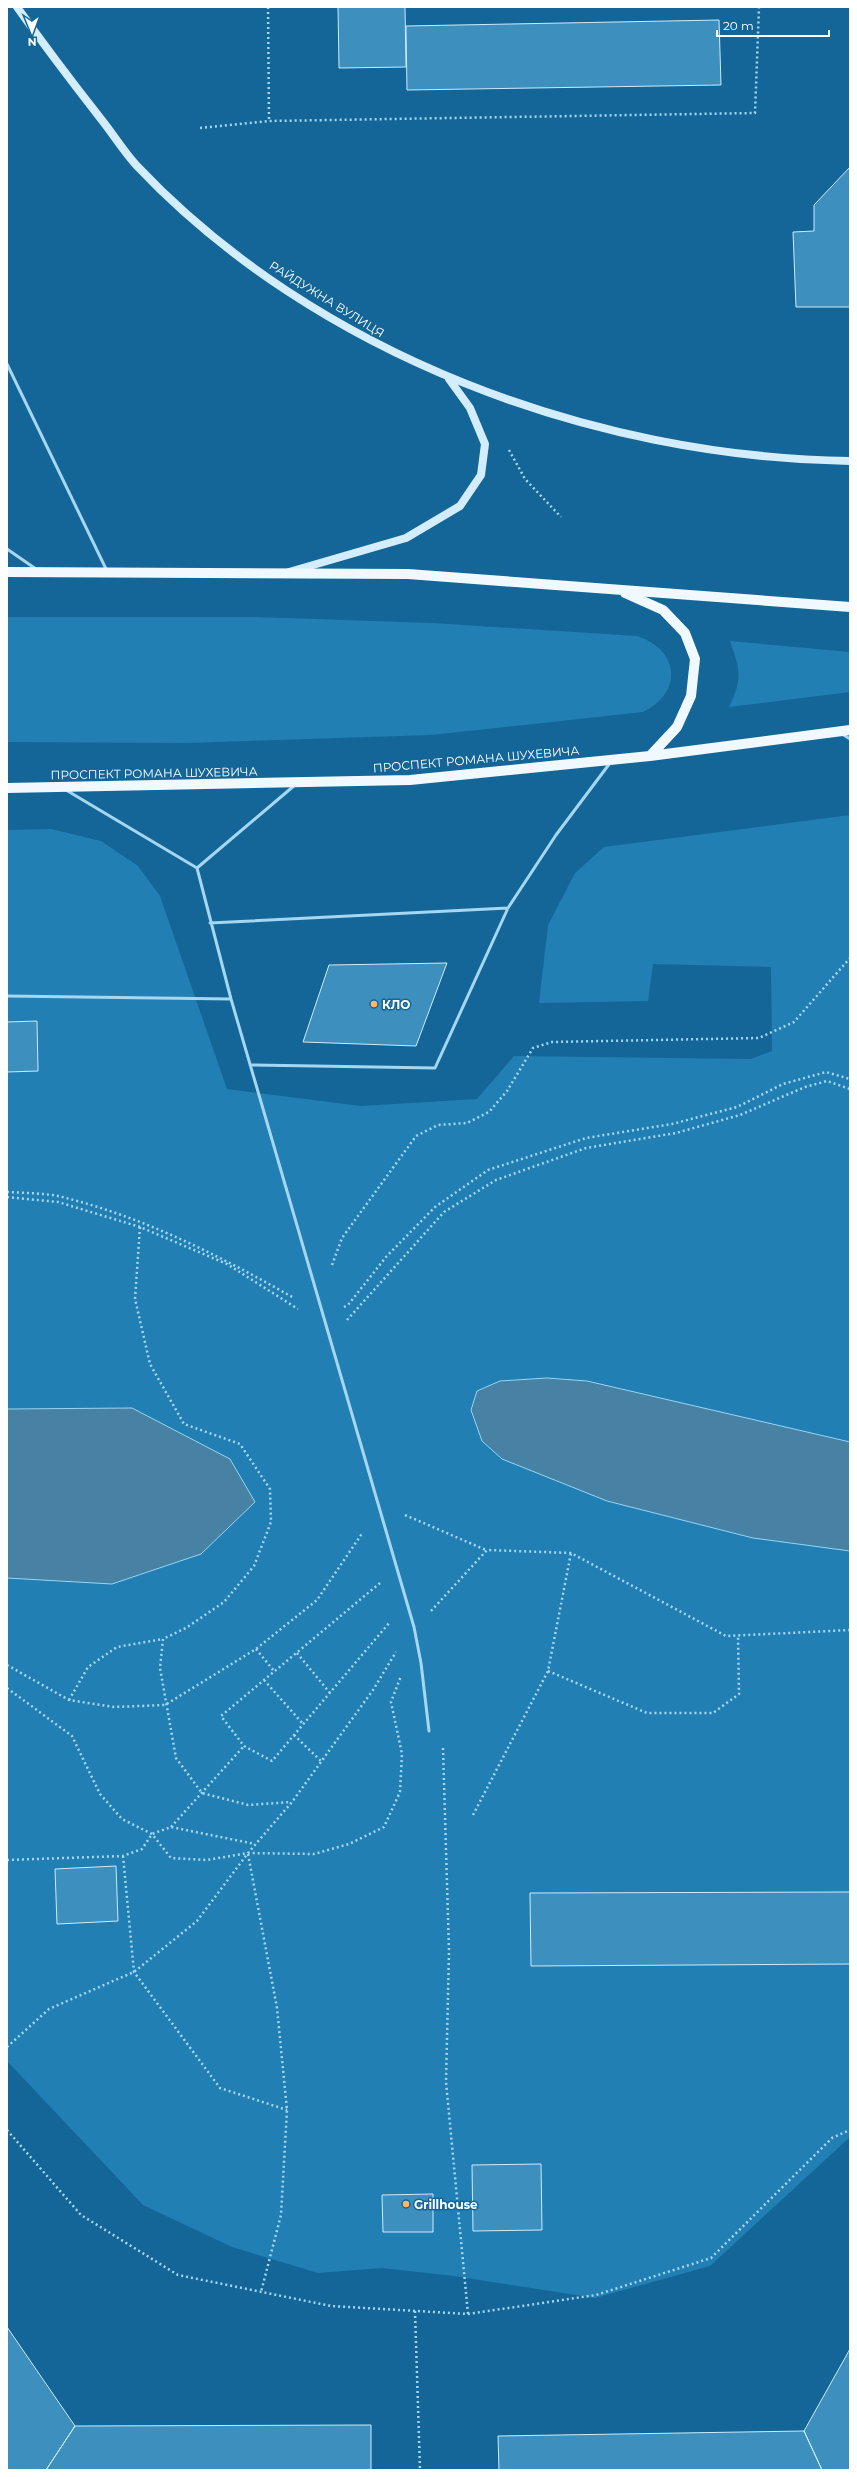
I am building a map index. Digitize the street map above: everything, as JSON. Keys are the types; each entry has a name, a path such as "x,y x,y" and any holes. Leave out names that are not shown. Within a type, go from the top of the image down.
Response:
{"main road":[{"path":"7,572 408,574 850,607"},
{"path":"618,590 663,610 685,633 694,659 691,696 677,727 650,756"},
{"name":"ПРОСПЕКТ РОМАНА ШУХЕВИЧА","path":"7,788 410,780 650,756 850,730"}],"street":[{"name":"РАЙДУЖНА ВУЛИЦЯ","path":"17,7 59,65 137,165 230,252 365,339 449,378"},
{"path":"283,573 406,538 460,506 481,475 486,444 470,408 449,378"},
{"path":"449,378 601,429 721,451 850,461"}],"lane":[{"path":"7,364 108,573"},
{"path":"7,549 41,572"},
{"path":"838,732 850,740"},
{"path":"250,1065 435,1068 508,908 556,835 612,760"},
{"path":"197,868 298,782"},
{"path":"62,788 197,868 210,923 231,999 414,1627 421,1663 429,1731"},
{"path":"210,923 508,908"},
{"path":"7,996 231,999"}],"path":[{"path":"268,7 269,121"},
{"path":"200,128 269,121 755,113 759,7"},
{"path":"482,434 509,450 525,479 561,517"},
{"path":"331,1268 342,1238 416,1136 438,1125 467,1123 489,1112 508,1091 533,1048 552,1042 759,1038 794,1022 850,958"},
{"path":"7,1192 58,1196 142,1223 228,1260 322,1313 331,1314 348,1305 386,1257 435,1207 488,1170 586,1138 672,1124 737,1107 783,1084 826,1072 850,1079"},
{"path":"331,1314 335,1327 351,1317 444,1212 496,1180 586,1148 676,1133 740,1115 805,1088 827,1082 850,1089"},
{"path":"7,1197 58,1202 140,1227 227,1264 301,1311"},
{"path":"69,1700 88,1667 117,1648 163,1639 186,1628 224,1602 254,1566 271,1522 270,1490 240,1444 184,1424 150,1364 135,1299 140,1227"},
{"path":"7,1665 69,1700 114,1706 166,1705 256,1649 317,1600 375,1514 391,1510 487,1550 571,1552 726,1636 850,1630"},
{"path":"427,1615 487,1550"},
{"path":"473,1815 548,1671 571,1552"},
{"path":"385,1579 221,1716 244,1746 272,1761 395,1617"},
{"path":"548,1671 647,1713 713,1714 739,1694 738,1636"},
{"path":"163,1639 160,1668 176,1758 202,1793 248,1805 292,1802"},
{"path":"7,2047 49,2009 134,1972 197,1921 255,1844 292,1802 373,1690 399,1646"},
{"path":"256,1649 274,1671"},
{"path":"296,1653 330,1693"},
{"path":"7,1688 72,1736 100,1794 122,1820 152,1834 171,1858 207,1860 248,1853 314,1854 349,1844 384,1827 400,1792 402,1754 390,1702 399,1678 421,1663"},
{"path":"264,1680 303,1724"},
{"path":"294,1735 321,1761"},
{"path":"443,1745 449,1951 446,2082 468,2314"},
{"path":"7,1860 123,1856 142,1849 152,1834 171,1827 244,1746"},
{"path":"171,1827 255,1844"},
{"path":"248,1853 277,2008 287,2110 281,2215 261,2292"},
{"path":"123,1856 134,1972 220,2088 287,2110"},
{"path":"7,2130 81,2215 178,2274 331,2306 468,2314 596,2295 711,2258 832,2138 850,2130"},
{"path":"415,2311 420,2470"}],"shaded area":[{"path":"7,617 255,617 432,623 637,636 651,642 662,651 668,661 671,672 670,683 665,694 656,704 643,712 431,735 186,743 7,742"},
{"path":"730,641 850,652 850,692 729,707 738,681 738,667"},
{"path":"850,815 850,2137 710,2266 595,2298 454,2276 382,2268 318,2273 232,2247 143,2205 7,2061 7,830 51,829 101,841 138,866 160,896 227,1089 361,1106 477,1099 514,1056 751,1059 772,1051 771,967 653,964 648,1001 539,1003 548,925 575,873 604,847"},
{"path":"547,1378 587,1381 850,1442 850,1551 753,1538 607,1501 502,1459 482,1441 471,1410 477,1391 500,1381"},
{"path":"132,1408 230,1459 255,1502 201,1554 112,1584 7,1578 7,1409"}],"building":[{"path":"338,7 405,7 406,67 339,68"},
{"path":"719,20 721,85 407,90 406,26"},
{"path":"850,167 850,307 796,307 793,232 814,231 814,205"},
{"name":"КЛО","path":"447,963 416,1046 303,1042 329,965"},
{"path":"37,1021 38,1071 7,1072 7,1022"},
{"path":"116,1866 118,1921 57,1924 55,1869"},
{"path":"850,1892 850,1964 531,1966 530,1893"},
{"path":"541,2164 542,2230 473,2231 472,2165"},
{"path":"433,2194 433,2232 383,2232 382,2195"},
{"path":"7,2327 75,2426 46,2470 7,2470"},
{"path":"850,2349 850,2470 822,2470 804,2431"},
{"path":"371,2425 371,2470 46,2470 75,2426"},
{"path":"804,2431 822,2470 499,2470 498,2436"}],"place":[{"name":"КЛО","path":"374,1004"},
{"name":"Grillhouse","path":"406,2204"}]}
